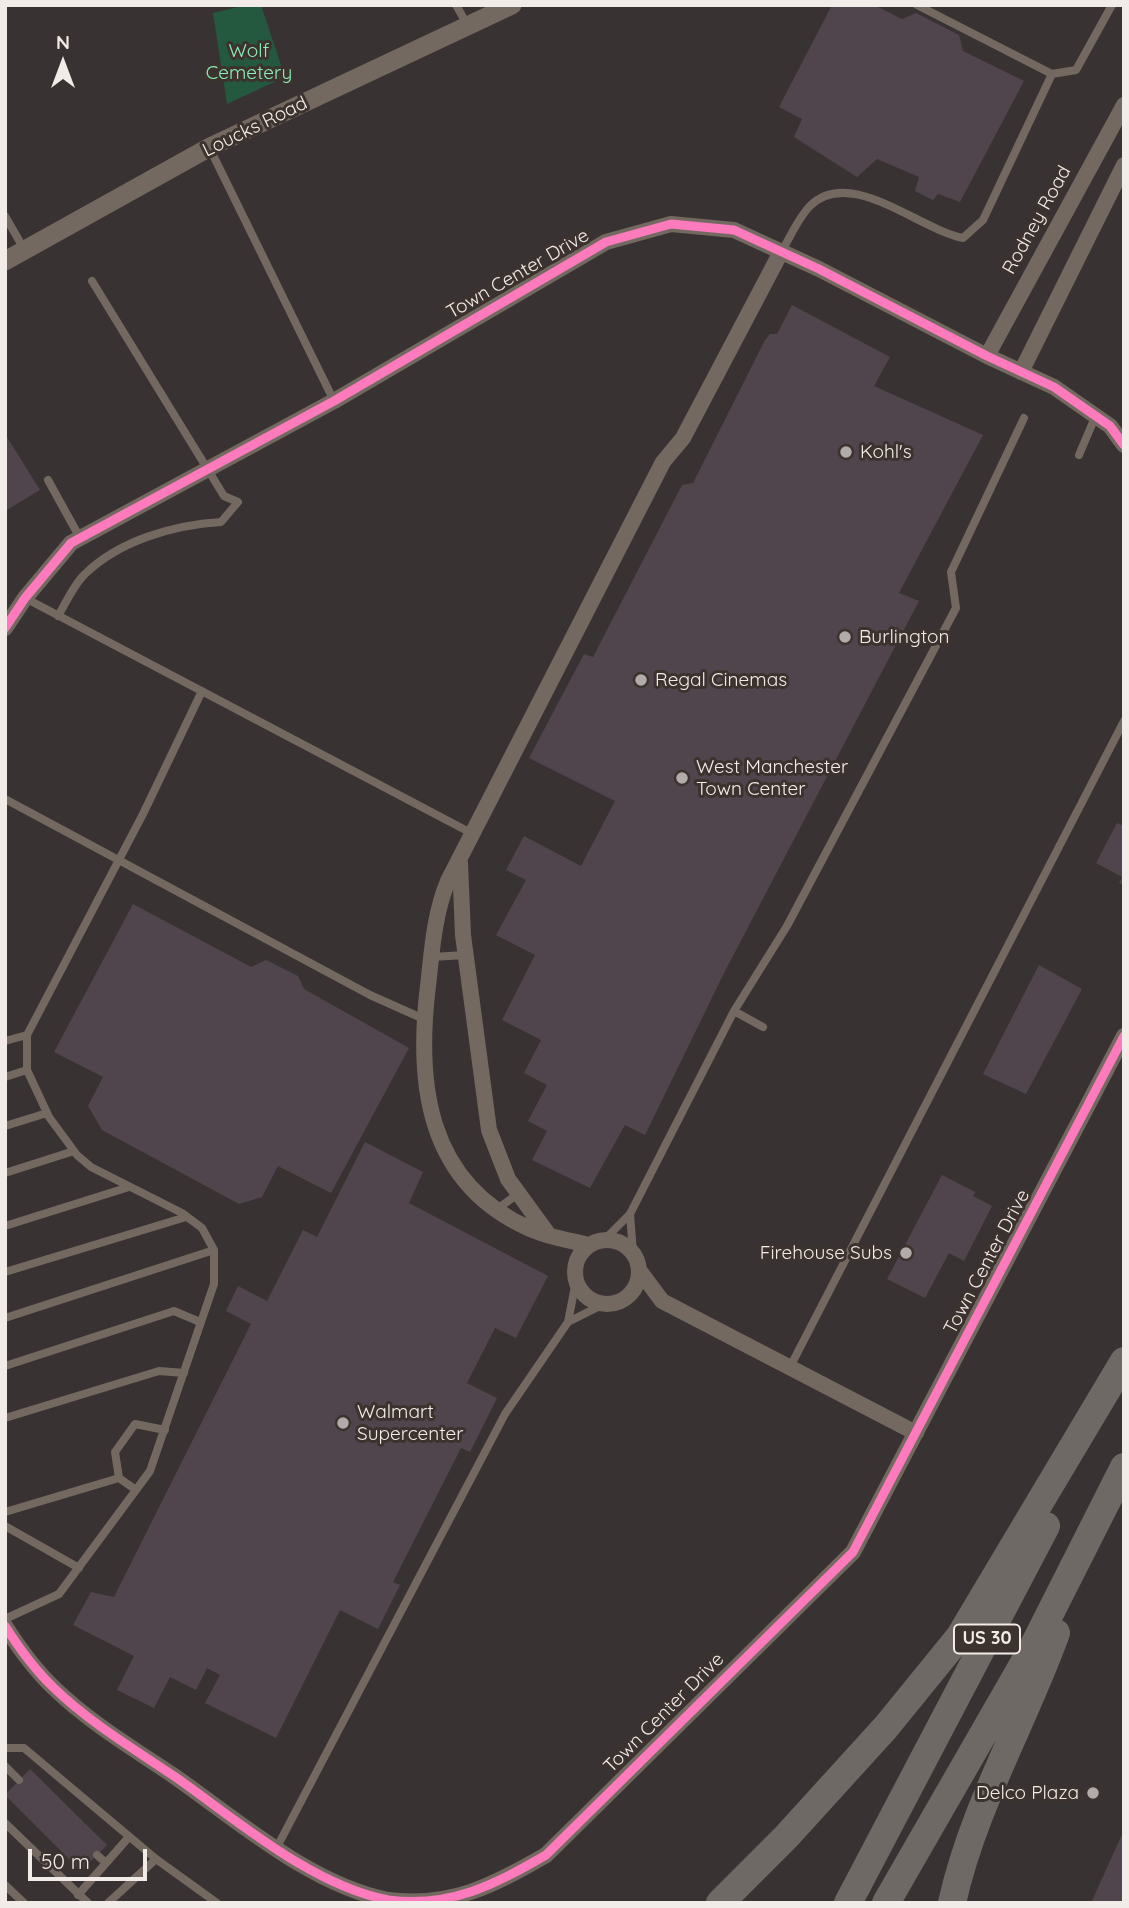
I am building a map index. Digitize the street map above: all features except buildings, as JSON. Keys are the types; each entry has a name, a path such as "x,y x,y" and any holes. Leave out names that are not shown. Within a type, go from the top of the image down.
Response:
{"highway":[{"path":"720,1903 786,1837 886,1727 960,1636 1124,1361"},
{"name":"US 30","path":"848,1903 1124,1374"},
{"name":"US 30","path":"886,1903 1032,1649 1124,1467"},
{"path":"952,1903 960,1868 984,1800 1038,1681 1096,1522"}],"street":[{"name":"Loucks Road","path":"5,261 210,147 512,5"},
{"name":"Rodney Road","path":"986,356 1124,105"},
{"path":"1021,372 1124,165"},
{"name":"Town Center Drive","path":"5,628 25,598 71,543 334,401 606,242 671,224 734,230 781,252 986,356 1055,387 1110,426 1124,445"},
{"path":"662,1301 639,1270 633,1253 620,1242 554,1237 529,1229 497,1209 461,1177 433,1128 426,1093 426,1020 432,957 443,894 663,462 684,438 781,252"},
{"path":"460,863 465,956 489,1130 499,1159 518,1194 554,1237 584,1295 610,1303 636,1299 662,1301 916,1433"},
{"name":"Town Center Drive","path":"5,1626 21,1651 55,1689 108,1731 334,1883 389,1900 450,1902 459,1901 496,1884 546,1855 853,1552 1124,1035"},
{"path":"575,1275 578,1256 597,1242"},
{"path":"610,1303 635,1287 639,1270"}],"lane":[{"path":"456,5 468,26"},
{"path":"916,5 1052,74 1076,70 1112,5"},
{"path":"781,252 809,207 829,193 837,192 873,199 946,234 963,238 983,220 1052,74"},
{"path":"210,147 334,401"},
{"path":"5,216 24,249"},
{"path":"58,615 84,575 132,543 187,524 221,522 238,502 224,496 92,281"},
{"path":"1079,455 1096,415"},
{"path":"597,1242 630,1214 734,1011 787,926 956,608 951,572 1024,418"},
{"path":"47,480 80,539"},
{"path":"25,598 473,834"},
{"path":"5,1619 59,1594 150,1471 214,1284 214,1250 202,1228 91,1167 75,1152 47,1113 27,1070 27,1035 119,860 202,691"},
{"path":"790,1367 1124,720"},
{"path":"5,799 370,995 426,1020"},
{"path":"432,957 465,956"},
{"path":"734,1011 762,1027"},
{"path":"5,1041 27,1035"},
{"path":"5,1077 27,1070"},
{"path":"5,1126 47,1113"},
{"path":"5,1173 75,1152"},
{"path":"5,1226 129,1186"},
{"path":"497,1209 518,1194"},
{"path":"630,1214 633,1253"},
{"path":"5,1272 186,1217"},
{"path":"5,1318 214,1250"},
{"path":"277,1847 505,1414 568,1322 575,1275"},
{"path":"568,1322 610,1303"},
{"path":"5,1366 174,1311 200,1322"},
{"path":"5,1418 159,1371 184,1373"},
{"path":"136,1490 119,1478 116,1452 135,1424 165,1430"},
{"path":"5,1512 119,1478"},
{"path":"5,1526 79,1568"},
{"path":"5,1748 24,1748 128,1838 217,1903"},
{"path":"5,1766 19,1780"},
{"path":"5,1822 88,1903"},
{"path":"78,1895 128,1838"},
{"path":"97,1855 106,1863"},
{"path":"108,1903 156,1859"},
{"path":"5,1885 23,1903"}],"green space":[{"name":"Wolf Cemetery","path":"246,5 261,5 285,77 227,104 213,13"}],"cycle path":[{"path":"5,628 25,598 71,543 334,401 606,242 671,224 734,230 819,269 987,356 1054,387 1110,426 1124,445"},
{"path":"5,1626 40,1674 82,1712 249,1831 303,1866 331,1880 388,1900 411,1902 432,1901 471,1892 508,1876 546,1855 853,1552 1124,1036"}],"place":[{"name":"Kohl's","path":"846,452"},
{"name":"Burlington","path":"845,637"},
{"name":"Regal Cinemas","path":"641,680"},
{"name":"West Manchester Town Center","path":"682,778"},
{"name":"Firehouse Subs","path":"906,1253"},
{"name":"Walmart Supercenter","path":"343,1423"},
{"name":"Delco Plaza","path":"1093,1793"}]}
